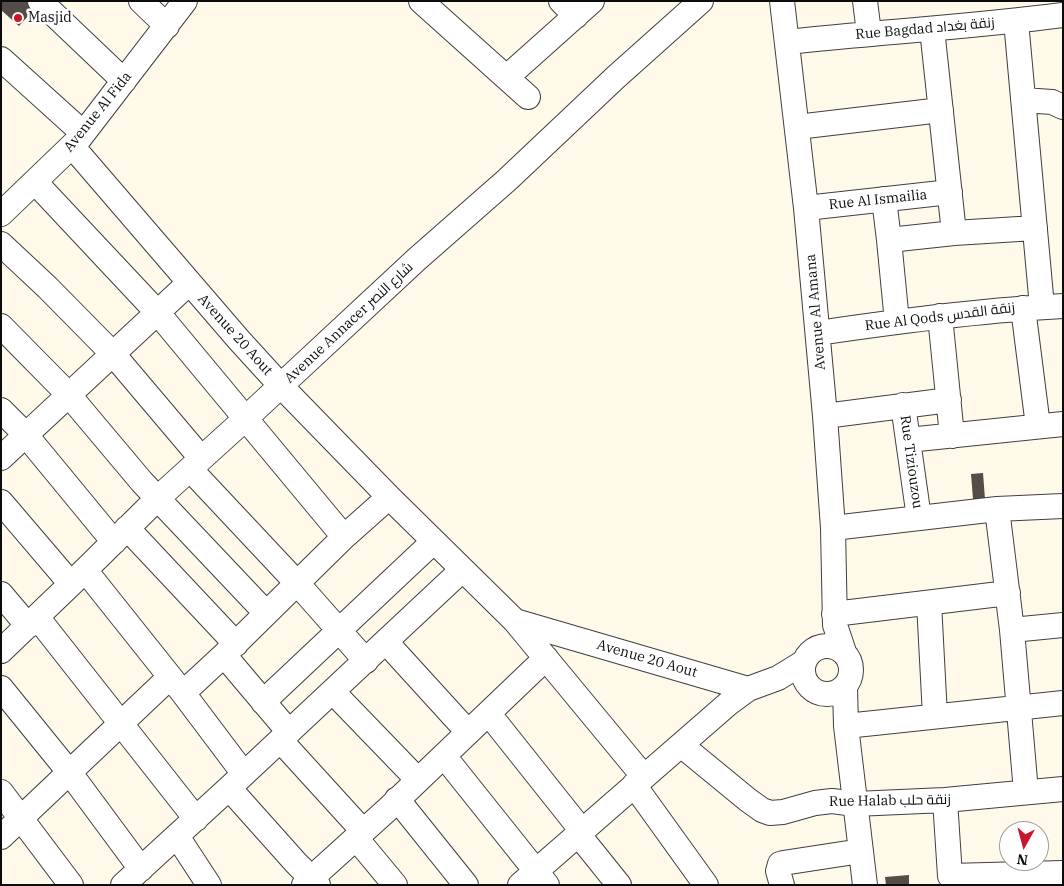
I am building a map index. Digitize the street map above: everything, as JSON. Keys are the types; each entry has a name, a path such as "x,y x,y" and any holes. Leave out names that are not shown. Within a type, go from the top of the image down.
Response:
{"street":[{"path":"40,1 124,80"},
{"path":"141,1 166,26"},
{"name":"Avenue Al Fida","path":"3,208 35,182 77,140 185,1"},
{"path":"421,1 528,96"},
{"name":"Avenue Annacer شارع النصر","path":"1,651 158,498 701,1"},
{"name":"Avenue Al Amana","path":"782,1 806,208 818,333 833,528 835,619 851,670 850,679 828,690"},
{"path":"865,1 869,33"},
{"path":"507,77 576,6"},
{"name":"Rue Bagdad زنقة بغداد","path":"787,42 1063,15"},
{"path":"1016,21 1043,307 1038,426"},
{"path":"932,29 954,233"},
{"name":"Avenue 20 Aout","path":"1,60 77,140 189,283 281,386 433,542 515,621 546,658 639,781 706,885"},
{"path":"1024,100 1052,102 1063,107"},
{"path":"797,127 942,110"},
{"path":"35,182 157,312 344,537"},
{"name":"Rue Al Ismailia","path":"806,208 950,192"},
{"path":"884,199 897,322"},
{"path":"889,240 954,233 1035,228"},
{"path":"1,244 48,288 113,354 196,464 366,662"},
{"path":"1,458 189,283"},
{"name":"Rue Al Qods زنقة القدس","path":"818,333 940,316 1043,307"},
{"path":"940,316 952,436"},
{"path":"1,326 68,394 142,482 266,613"},
{"path":"825,416 949,400"},
{"name":"Rue Tiziouzou","path":"903,405 919,518"},
{"path":"1,410 230,649 285,736 360,834 394,885"},
{"path":"908,440 1063,424"},
{"path":"1,837 122,723 230,649 344,537 389,497"},
{"path":"1,502 78,577 177,685 237,781 311,882 546,658"},
{"path":"833,528 997,510 1063,506"},
{"path":"997,510 1012,630 1026,792"},
{"path":"263,702 433,542"},
{"path":"1,688 70,773 128,880 196,820 462,570"},
{"path":"810,655 835,619 929,603 1008,593"},
{"path":"1,594 33,621 122,723 196,820"},
{"path":"929,603 935,716"},
{"name":"Avenue 20 Aout","path":"515,621 748,689"},
{"path":"1012,630 1063,625"},
{"path":"386,642 468,732"},
{"path":"444,756 534,880 580,832 748,689 778,678 826,646 844,652"},
{"name":"Avenue Al Amana","path":"810,655 802,672 805,680 828,690 846,720 866,885"},
{"path":"778,678 828,690"},
{"path":"333,692 418,780"},
{"path":"846,720 935,716 1063,703"},
{"path":"489,714 580,832 612,882"},
{"name":"Rue Halab زنقة حلب","path":"681,745 748,800 770,812 783,812 815,803 832,801 855,804 945,800 1063,789"},
{"path":"1,792 71,885"},
{"path":"397,799 466,885"},
{"path":"945,800 954,880 1063,874"},
{"path":"177,836 209,885"},
{"path":"782,885 778,871 780,864 783,862 861,851"}],"building":[{"name":"Masjid","path":"1,1 38,1 40,3 19,26 1,10"},
{"path":"983,473 985,499 973,499 971,474"},
{"path":"909,875 909,885 886,885 885,877"}],"place":[{"name":"Masjid","path":"18,18"}]}
